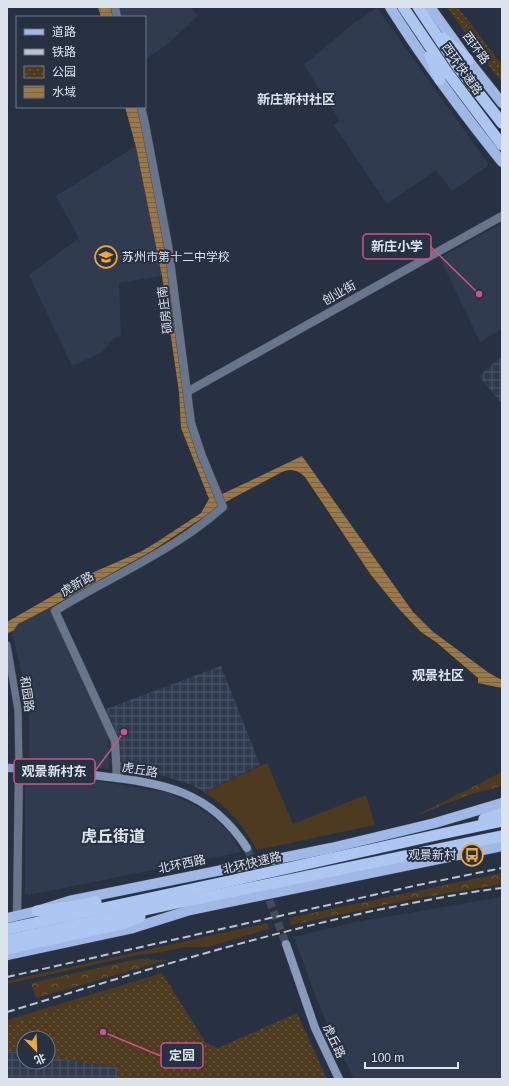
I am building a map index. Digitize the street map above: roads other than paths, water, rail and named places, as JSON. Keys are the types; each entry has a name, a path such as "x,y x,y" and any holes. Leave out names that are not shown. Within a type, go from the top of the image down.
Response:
{"highway":[{"name":"西环快速路","path":"403,7 452,78 502,145"},
{"name":"西环快速路","path":"418,7 458,67 485,104 502,123"},
{"path":"432,28 468,60"},
{"path":"423,36 440,80"},
{"path":"441,834 502,813"},
{"name":"北环快速路","path":"7,929 502,821"},
{"name":"北环快速路","path":"7,940 177,903 502,836"},
{"path":"37,911 70,907 173,887 230,881"},
{"path":"7,949 122,924 177,903"}],"main road":[{"path":"390,7 418,50 502,162"},
{"name":"西环路","path":"430,7 468,60 501,99"},
{"name":"虎丘路","path":"7,768 117,778 165,786 192,796 213,809 239,836 247,848"},
{"name":"北环西路","path":"12,917 69,901 331,848 435,823 502,803"},
{"path":"7,954 133,928 190,910 502,846"},
{"name":"虎丘路","path":"286,944 315,1028 339,1079"}],"street":[{"name":"硕房庄南","path":"141,108 168,245 191,423 223,506"},
{"name":"创业街","path":"187,392 502,216"},
{"name":"虎新路","path":"117,778 115,741 55,611 179,540 205,523 223,506"},
{"name":"和园路","path":"7,645 18,710 19,768 12,917"}],"water":[{"path":"98,7 111,7 114,16 101,16"},
{"path":"125,108 138,108 146,142 149,168 162,224 188,426 216,497 302,456 413,612 432,631 489,673 502,680 502,688 478,683 478,678 436,642 421,632 398,608 371,575 305,477 297,471 291,470 282,472 218,506 213,511 150,552 18,624 14,630 7,634 7,622 94,572 142,551 157,542 201,513 209,499 181,428 179,392 162,276 136,147"}],"tunnel":[{"path":"247,848 256,867"},
{"path":"265,889 286,944"}],"railway":[{"path":"7,977 418,885 502,868"},
{"path":"7,1012 191,957 284,932 377,910 455,895 502,888"}],"place":[{"name":"苏州市第十二中学校","path":"106,257"},
{"name":"新庄小学","path":"479,294"},
{"name":"观景新村东","path":"124,732"},
{"name":"观景新村","path":"472,855"},
{"name":"定园","path":"103,1032"}],"district":[{"name":"新庄新村社区","path":"296,99"},
{"name":"观景社区","path":"438,675"},
{"name":"虎丘街道","path":"113,836"}]}
